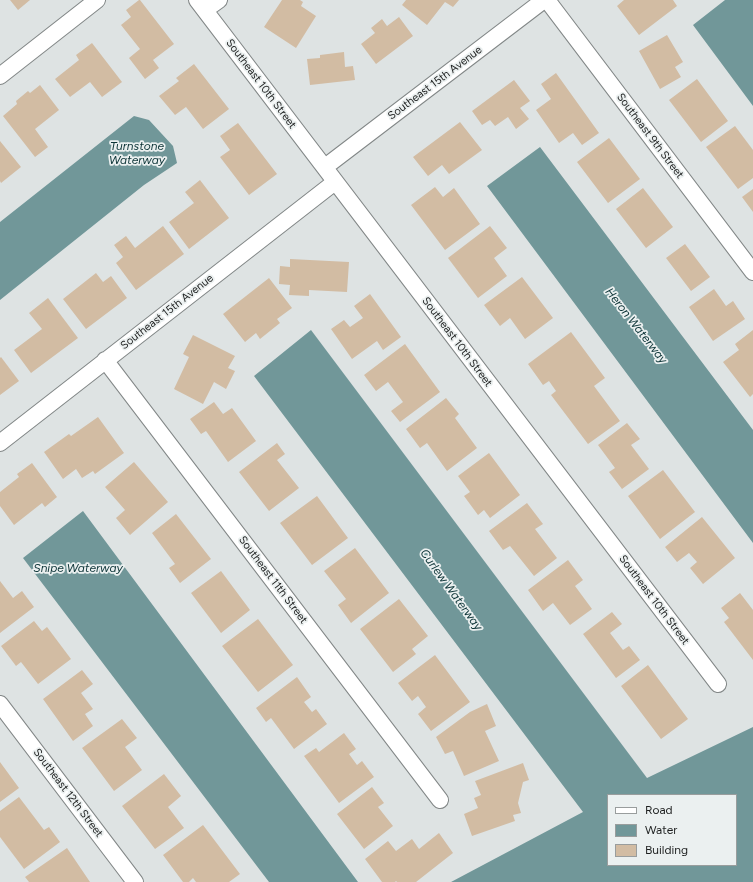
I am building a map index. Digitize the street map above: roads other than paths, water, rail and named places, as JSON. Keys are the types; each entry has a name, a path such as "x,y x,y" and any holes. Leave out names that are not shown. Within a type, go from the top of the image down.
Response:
{"street":[{"path":"0,76 97,0"},
{"path":"201,5 219,0"},
{"name":"Southeast 15th Avenue","path":"325,167 546,0"},
{"name":"Southeast 9th Street","path":"546,0 753,272"},
{"name":"Southeast 10th Street","path":"201,5 718,684"},
{"name":"Southeast 15th Avenue","path":"0,443 335,182"},
{"name":"Southeast 11th Street","path":"105,360 440,800"},
{"name":"Southeast 12th Street","path":"0,704 135,882"}],"water":[{"path":"725,0 753,0 753,106 693,25"},
{"name":"Turnstone Waterway","path":"134,116 149,120 173,146 177,163 144,185 0,300 0,222"},
{"name":"Heron Waterway","path":"540,147 753,430 753,543 487,186"},
{"name":"Curlew Waterway","path":"311,330 647,778 753,727 753,882 451,882 583,812 254,376"},
{"name":"Snipe Waterway","path":"83,511 358,882 269,882 23,558"}]}
